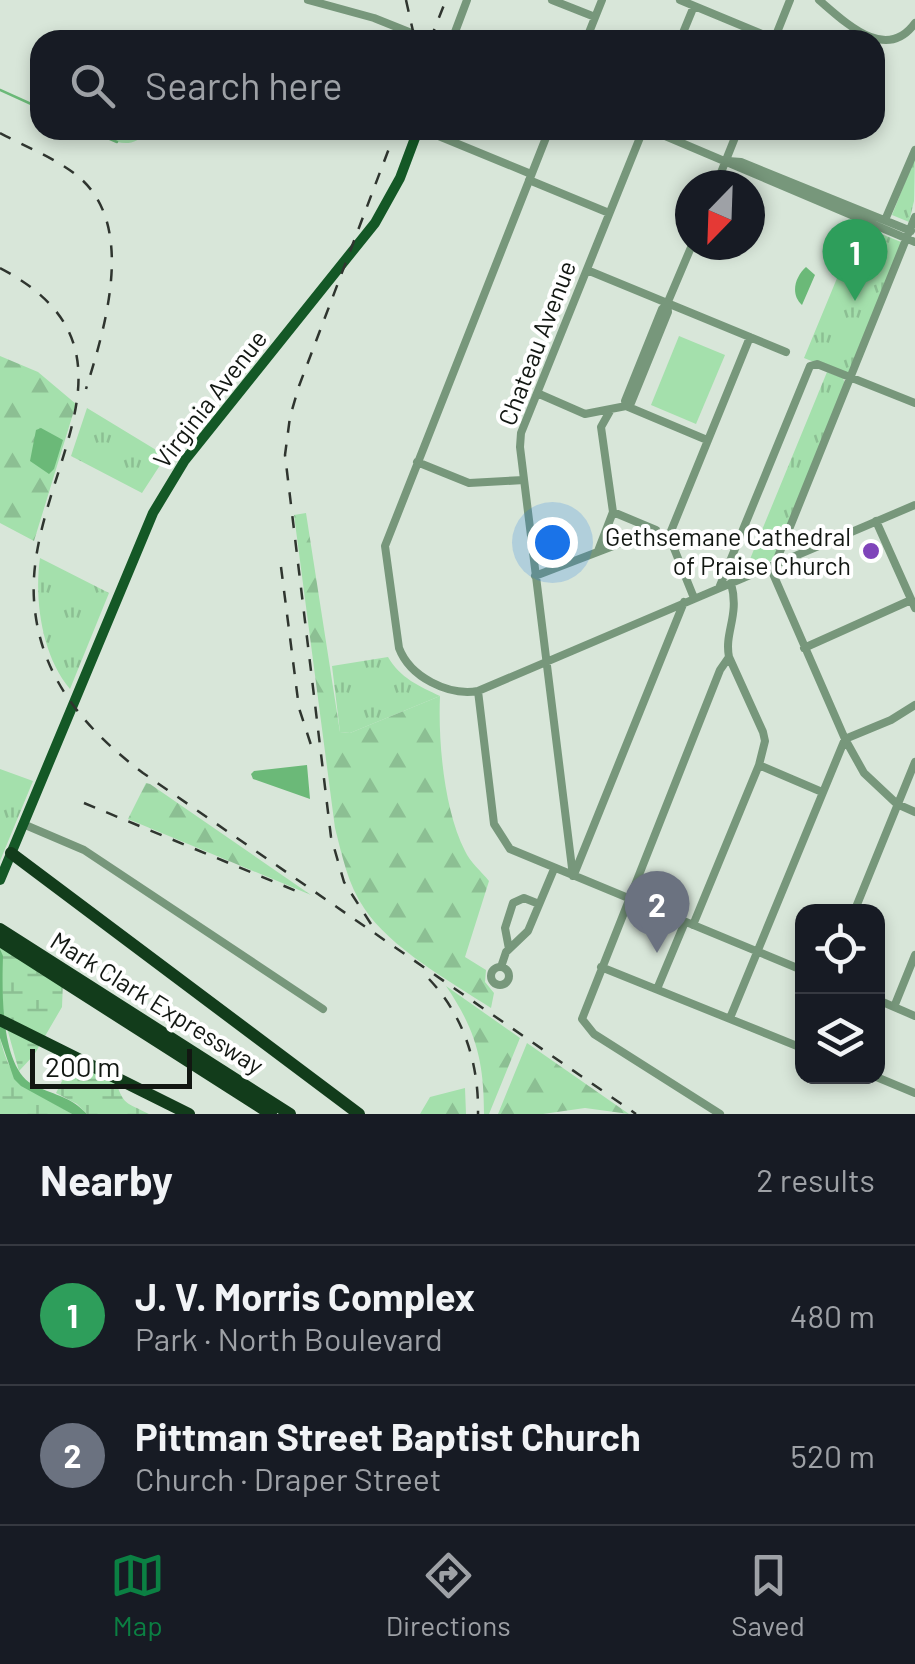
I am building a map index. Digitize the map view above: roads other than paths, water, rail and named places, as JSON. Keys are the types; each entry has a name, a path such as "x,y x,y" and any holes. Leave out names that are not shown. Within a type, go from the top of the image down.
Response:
{"highway":[{"path":"11,852 359,1114"},
{"name":"Mark Clark Expressway","path":"0,929 290,1114"},
{"name":"Mark Clark Expressway","path":"0,941 271,1114"},
{"path":"0,1020 189,1114"}],"main road":[{"name":"Virginia Avenue","path":"0,880 138,544 174,474 375,223 417,140"}],"street":[{"path":"308,0 404,30"},
{"path":"456,30 468,0"},
{"path":"552,0 595,18"},
{"path":"590,30 602,0"},
{"path":"680,0 752,30"},
{"path":"778,30 790,0"},
{"path":"818,0 860,30"},
{"path":"684,30 694,6"},
{"path":"885,40 895,41 906,35 915,23"},
{"path":"444,140 609,213"},
{"path":"545,140 384,546 399,648 405,663 453,692 478,691 915,505"},
{"name":"Chateau Avenue","path":"573,876 521,434 639,140"},
{"path":"676,140 885,220 912,236"},
{"path":"722,170 734,140"},
{"path":"885,220 915,150"},
{"path":"726,160 738,169 912,236"},
{"path":"915,217 912,236 772,565 804,648 864,774 897,804 915,812"},
{"path":"626,406 647,346 686,260"},
{"path":"586,270 786,352"},
{"path":"694,598 669,536 750,337"},
{"path":"719,588 808,370 817,364 915,404"},
{"path":"537,393 585,414 601,427"},
{"path":"585,414 626,406 707,440"},
{"path":"598,551 613,512 601,427 611,410"},
{"path":"417,462 469,483 524,480"},
{"path":"613,512 669,536"},
{"path":"804,648 913,604 876,522"},
{"path":"535,576 655,530"},
{"path":"657,989 758,765 765,740 730,657 728,647 736,610 731,584"},
{"path":"573,876 684,602"},
{"path":"720,1114 594,1034 582,1019 720,670 730,657"},
{"path":"478,691 494,824 510,849 795,967"},
{"path":"730,1018 845,739 892,720 915,705"},
{"path":"857,904 915,762"},
{"path":"758,765 822,792"},
{"path":"23,824 84,850 323,1010"},
{"path":"501,967 509,949 526,934 554,868"},
{"path":"509,949 505,928 513,904 524,898 539,904"},
{"path":"894,1007 915,955"},
{"path":"601,967 795,1045"},
{"path":"885,1003 915,1016"},
{"path":"885,1081 915,1093"}],"waterway":[{"path":"0,90 30,104"},
{"path":"112,140 117,142"}],"railway":[{"path":"406,0 413,30"},
{"path":"434,30 446,0"},
{"path":"0,133 80,178 97,199 107,223 112,250 111,279 101,337 86,389"},
{"path":"371,924 344,882 331,837 285,455 299,386 392,140"},
{"path":"0,268 47,301 71,337 79,377 74,418 37,553 34,600 38,628 55,677 84,719 143,773 636,1114"},
{"path":"281,567 299,708 311,745"},
{"path":"84,803 301,893"},
{"path":"429,979 452,1009 467,1042 476,1077 478,1114"}],"place":[{"name":"J. V. Morris Complex","path":"855,301"},
{"name":"Gethsemane Cathedral of Praise Church","path":"871,551"},
{"name":"Pittman Street Baptist Church","path":"657,953"}]}
